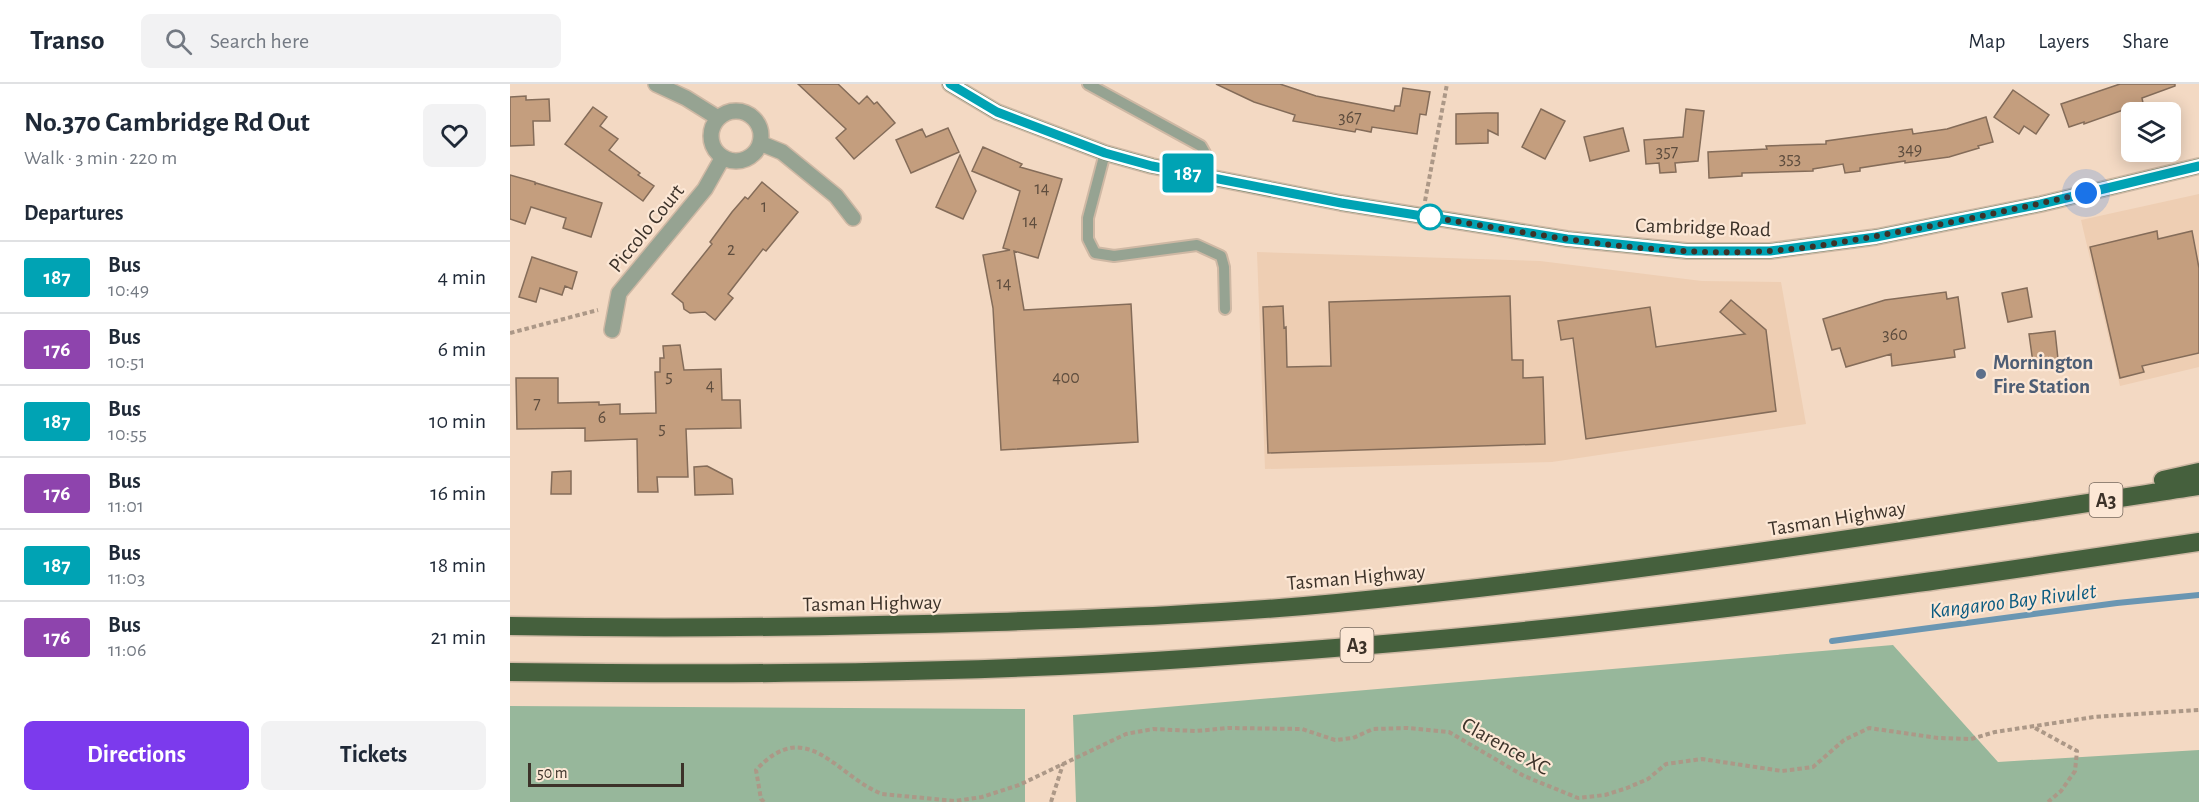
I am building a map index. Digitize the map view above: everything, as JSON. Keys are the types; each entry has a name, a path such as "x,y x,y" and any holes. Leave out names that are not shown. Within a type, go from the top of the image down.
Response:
{"highway":[{"path":"2012,514 2199,472"},
{"name":"Tasman Highway","path":"510,626 843,627 1125,617 1333,603 1537,582 1759,553 2199,486"},
{"name":"A3","path":"510,672 722,675 997,667 1197,658 1631,620 1943,580 2199,542"},
{"path":"1943,580 2199,553"}],"main road":[{"name":"Cambridge Road","path":"950,84 997,112 1105,153 1152,166 1341,203 1567,239 1687,251 1770,251 1825,245 2041,204 2199,166"}],"street":[{"path":"656,84 686,98 718,118"},
{"path":"733,111 749,114 759,127 760,143 757,150 745,159 737,161 723,157 717,152 711,138 711,131 718,118 733,111"},
{"path":"760,143 782,152 791,159 836,196 853,218"},
{"name":"Piccolo Court","path":"612,330 619,293 705,189 723,157"}],"lane":[{"path":"1088,84 1201,146 1205,153 1202,176"},
{"path":"1105,153 1088,219 1088,239 1095,253 1114,256 1197,245 1221,256 1224,267 1226,309"}],"path":[{"path":"1423,216 1447,84"},
{"path":"510,333 616,306"},
{"name":"Clarence XC","path":"764,802 761,799 756,770 772,755 785,748 816,751 872,790 882,794 955,801 1019,785 1094,747 1126,734 1153,729 1196,731 1228,728 1302,729 1335,740 1353,738 1373,729 1408,728 1449,732 1524,776 1578,798 1605,795 1628,788 1648,779 1666,764 1702,759 1782,771 1813,767 1844,740 1869,728 1938,738 1971,739 1995,732 2035,728 2094,717 2199,711"},
{"path":"2035,728 2077,751 2075,771 2061,791 2048,802"},
{"path":"1051,802 1063,764"}],"shaded area":[{"path":"2199,194 2199,367 2120,386 2081,220"},
{"path":"1257,252 1540,261 1702,281 1781,282 1806,424 1552,462 1265,469"}],"green space":[{"path":"1893,645 1998,762 2199,750 2199,802 1076,802 1073,715"},
{"path":"510,706 1025,709 1025,802 510,802"}],"building":[{"path":"798,84 838,84 859,104 867,96 874,104 877,102 895,123 854,159 836,138 846,129"},
{"path":"1216,84 1280,84 1316,96 1394,111 1395,106 1400,106 1403,88 1430,92 1426,115 1420,114 1417,134 1372,127 1371,132 1356,129 1355,132 1293,121 1295,115 1254,102"},
{"path":"2120,84 2175,84 2175,86 2142,98 2143,102 2121,102 2121,111 2069,127 2061,104"},
{"path":"2013,90 2049,115 2036,134 2024,126 2019,134 1994,117"},
{"path":"526,96 526,100 549,99 550,121 533,121 534,145 510,146 510,97"},
{"path":"593,107 607,117 600,126 618,139 609,150 654,186 643,201 565,144"},
{"path":"1541,109 1565,121 1545,159 1522,147"},
{"path":"1686,109 1704,111 1698,161 1675,163 1676,172 1660,173 1659,163 1646,164 1644,140 1683,137"},
{"path":"1498,113 1498,135 1488,130 1488,143 1456,144 1456,114"},
{"path":"1986,117 1993,142 1949,157 1905,163 1905,161 1860,168 1860,171 1845,173 1843,164 1813,169 1813,171 1742,173 1742,176 1709,178 1708,152 1767,149 1766,146 1826,144 1826,141 1912,129 1913,134 1947,129"},
{"path":"948,128 959,152 911,173 896,140 922,129 926,137"},
{"path":"1623,128 1629,151 1590,161 1584,137"},
{"path":"983,147 1022,164 1020,167 1062,179 1038,258 1014,251 1024,310 1131,304 1138,442 1001,450 993,308 983,255 1010,250 1003,248 1020,191 972,171"},
{"path":"960,155 976,191 963,219 936,207"},
{"path":"510,175 535,182 535,185 536,183 602,203 591,237 563,228 566,218 531,207 525,224 510,219"},
{"path":"762,182 798,212 766,251 763,249 728,294 733,298 715,320 705,312 690,313 672,294 712,244 710,242 732,212 745,197 748,199"},
{"path":"2157,231 2158,239 2192,231 2199,268 2199,353 2142,366 2144,372 2120,378 2090,247"},
{"path":"532,257 577,272 572,289 565,286 562,295 540,288 536,302 519,297"},
{"path":"2027,288 2032,317 2008,322 2002,293"},
{"path":"1946,292 1947,299 1958,297 1965,348 1954,350 1955,357 1892,366 1891,354 1846,367 1840,348 1832,350 1823,319 1885,300"},
{"path":"1510,296 1512,360 1523,360 1523,378 1543,377 1545,444 1268,453 1263,307 1283,306 1287,367 1331,366 1329,302"},
{"path":"1731,300 1766,330 1776,411 1586,439 1573,338 1561,340 1558,321 1650,307 1656,347 1745,334 1720,312"},
{"path":"2055,331 2058,359 2033,363 2029,334"},
{"path":"680,345 684,370 721,369 722,400 740,400 741,428 686,429 688,477 657,477 658,492 638,492 637,439 585,441 585,428 517,429 516,378 558,378 558,403 620,404 620,414 656,413 655,372 660,372 660,358 664,358 663,346"},
{"path":"707,466 732,479 733,494 695,495 694,467"},
{"path":"571,471 571,494 551,494 552,472"}],"waterway":[{"name":"Kangaroo Bay Rivulet","path":"1832,641 2117,603 2199,595"}],"bus line":[{"name":"187","path":"950,84 997,112 1105,153 1152,166 1341,203 1567,239 1687,251 1770,251 1876,237 2041,204 2199,166"}],"place":[{"name":"Mornington Fire Station","path":"1981,374"}],"route":[{"path":"1430,217 1423,216 1623,246 1687,251 1770,251 1876,237 2086,193"}]}
